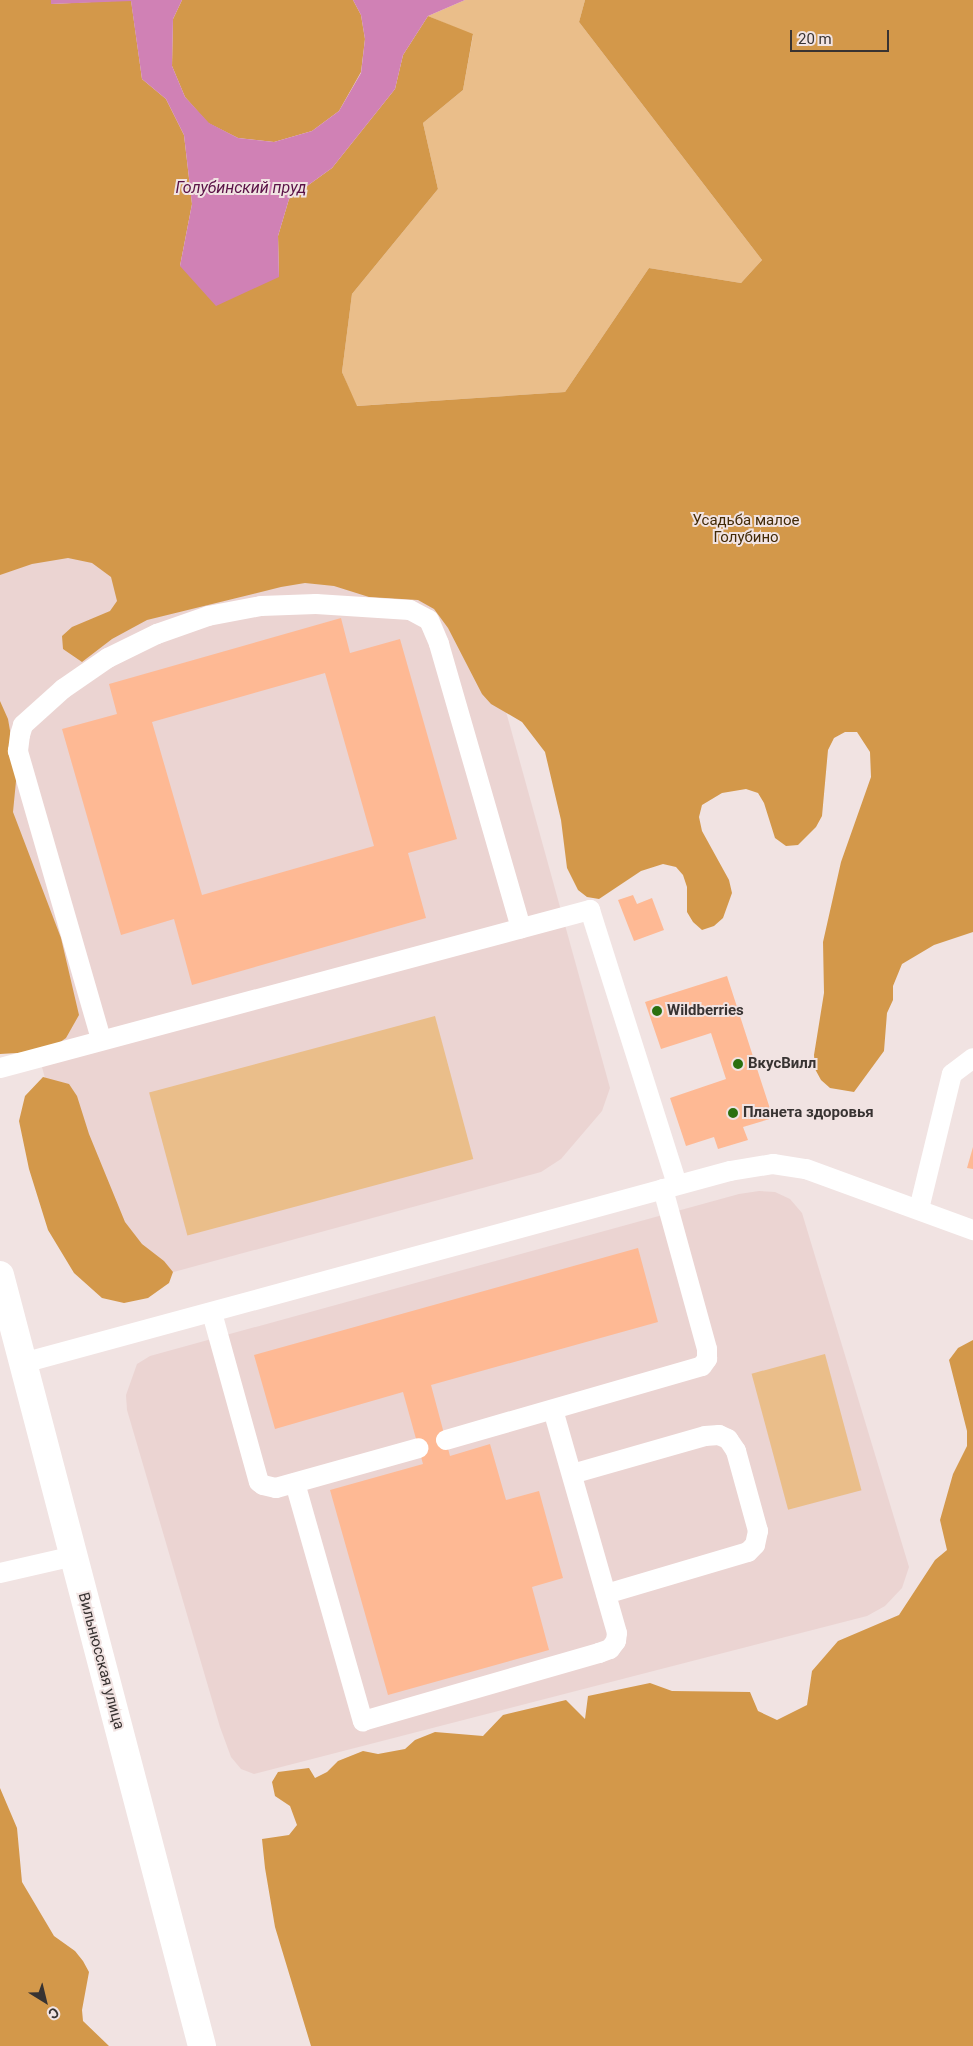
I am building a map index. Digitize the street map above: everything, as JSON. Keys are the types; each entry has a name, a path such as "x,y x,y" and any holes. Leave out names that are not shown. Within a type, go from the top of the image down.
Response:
{"street":[{"name":"Вильнюсская улица","path":"1,1281 202,2046"}],"lane":[{"path":"101,1039 18,751 20,735 23,725 63,689 108,658 157,634 208,616 261,606 324,604 410,610 429,620 439,644 521,928"},
{"path":"0,1068 101,1039 590,910 670,1187 707,1349 707,1359 691,1371 446,1440"},
{"path":"919,1210 952,1074 973,1058"},
{"path":"23,1363 730,1171 773,1164 806,1169 973,1230"},
{"path":"212,1313 259,1482 267,1488 276,1488 419,1448"},
{"path":"295,1483 363,1721 610,1649 617,1633 553,1410"},
{"path":"572,1474 705,1436 719,1435 728,1439 736,1451 758,1530 755,1545 748,1552 606,1594"},
{"path":"0,1573 74,1556"}],"shaded area":[{"path":"465,0 585,0 579,22 762,260 741,283 649,268 565,392 356,406 342,372 352,294 438,189 423,123 463,90 473,35 428,16"},
{"path":"32,521 478,610 610,1088 602,1111 561,1159 541,1172 148,1279 84,1223 0,911 0,537"},
{"path":"435,1016 473,1159 187,1236 149,1093"},
{"path":"759,1191 775,1192 790,1199 802,1213 909,1567 902,1588 885,1606 867,1616 254,1774 241,1769 231,1757 220,1727 127,1410 126,1395 137,1364 150,1356 739,1194"},
{"path":"825,1354 861,1490 788,1510 752,1374"}],"green space":[{"name":"Усадьба малое Голубино","path":"0,0 51,0 52,4 131,0 142,79 166,99 184,135 192,204 180,266 279,277 278,236 289,199 332,168 395,89 403,55 428,16 473,34 463,90 423,123 438,189 352,294 342,372 357,406 565,392 649,268 741,283 762,260 579,22 585,0 973,0 973,932 934,945 902,964 893,986 893,1000 887,1013 884,1051 854,1092 830,1088 821,1080 815,1069 814,1055 824,993 823,942 841,862 871,777 870,752 857,732 845,732 834,738 828,750 822,816 816,827 798,845 786,846 775,838 764,803 758,793 746,789 722,793 702,805 699,817 702,831 729,880 732,893 723,918 714,926 702,930 693,922 687,912 687,887 683,875 676,867 663,864 641,871 599,899 587,897 578,890 567,868 561,820 545,752 522,722 491,704 482,694 448,628 434,609 418,600 369,597 334,586 305,583 281,587 147,620 112,639 82,662 63,649 62,636 72,627 110,611 117,601 111,577 92,563 68,558 32,564 0,575"},
{"path":"182,0 353,0 361,15 365,39 361,72 339,111 312,131 274,142 238,138 208,123 185,97 172,66 173,19"},
{"path":"0,701 8,719 17,771 13,812 61,938 79,1015 66,1038 56,1045 34,1052 0,1054"},
{"path":"43,1077 69,1084 77,1096 89,1134 125,1222 142,1244 164,1261 173,1272 169,1283 148,1298 124,1303 102,1298 74,1273 48,1230 29,1169 19,1121 25,1096"},
{"path":"973,1340 973,2046 311,2046 275,1927 265,1868 262,1839 289,1835 297,1825 290,1806 275,1796 272,1782 278,1772 309,1768 315,1778 327,1772 338,1761 363,1751 378,1754 405,1749 415,1740 435,1732 483,1736 503,1715 566,1700 585,1719 588,1696 650,1683 672,1691 750,1692 758,1711 777,1720 807,1705 812,1671 838,1641 899,1615 935,1560 947,1550 940,1520 953,1474 967,1446 967,1431 949,1360 958,1348"},
{"path":"0,1788 17,1828 22,1882 54,1936 75,1951 89,1972 82,2010 83,2021 109,2046 0,2046"}],"water":[{"name":"Голубинский пруд","path":"51,0 182,0 173,19 172,66 185,97 209,123 238,138 274,142 312,131 339,111 361,73 365,39 361,15 353,0 465,0 428,16 403,55 395,89 332,168 289,199 278,236 279,277 216,306 180,266 192,204 184,135 166,99 142,79 131,1 51,4"}],"building":[{"path":"341,618 350,653 400,639 457,839 408,853 426,918 192,985 174,919 121,935 62,729 117,714 109,684","holes":["325,673 374,846 202,895 152,722"]},
{"path":"633,895 637,904 652,898 664,930 634,941 618,900"},
{"name":"ВкусВилл","path":"727,976 773,1118 743,1127 748,1140 718,1149 714,1137 686,1146 670,1098 726,1079 711,1033 661,1049 645,1002"},
{"path":"973,1147 973,1169 967,1168"},
{"path":"638,1248 658,1322 431,1385 450,1456 490,1444 506,1500 539,1491 563,1578 532,1587 549,1650 388,1695 330,1490 423,1464 403,1392 275,1429 254,1355"}],"place":[{"name":"Wildberries","path":"657,1011"},
{"name":"ВкусВилл","path":"738,1064"},
{"name":"Планета здоровья","path":"733,1113"}]}
